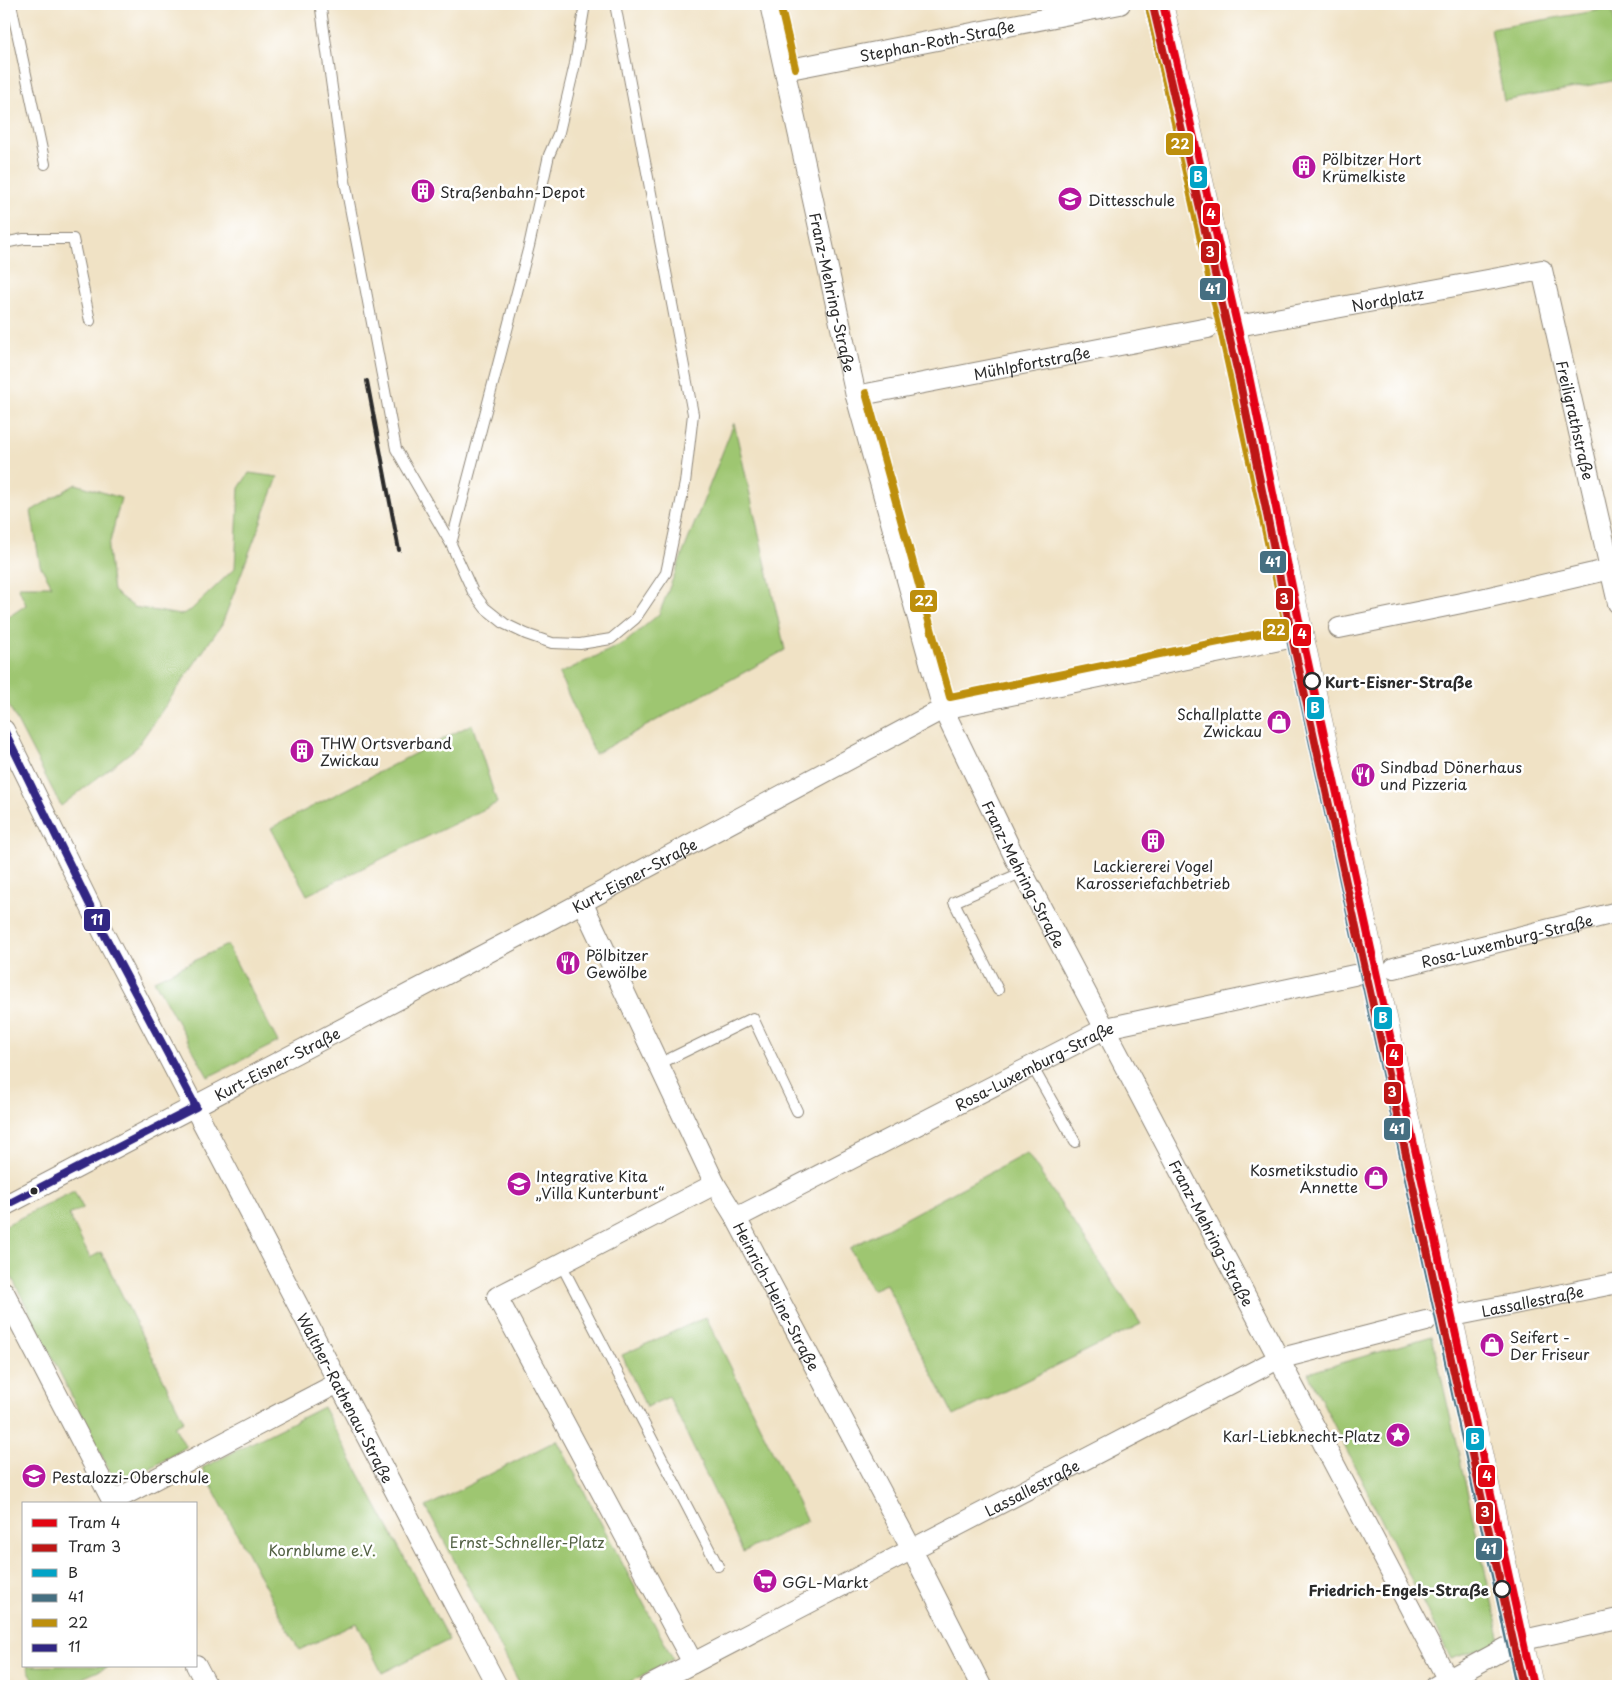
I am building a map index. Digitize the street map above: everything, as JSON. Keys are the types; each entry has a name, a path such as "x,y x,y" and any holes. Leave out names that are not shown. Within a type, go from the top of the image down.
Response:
{"street":[{"name":"Franz-Mehring-Straße","path":"770,4 856,396 942,709 1023,872 1278,1359 1441,1683"},
{"name":"Stephan-Roth-Straße","path":"784,70 1120,4"},
{"path":"1159,4 1220,327 1299,636 1437,1319 1529,1686"},
{"name":"Nordplatz","path":"1220,327 1542,270"},
{"name":"Freiligrathstraße","path":"1542,270 1618,603"},
{"name":"Mühlpfortstraße","path":"856,396 1220,327"},
{"path":"1339,628 1480,599 1611,569"},
{"name":"Kurt-Eisner-Straße","path":"4,1206 196,1107 942,709 1299,636"},
{"name":"Walther-Rathenau-Straße","path":"4,730 105,936 497,1686"},
{"name":"Heinrich-Heine-Straße","path":"582,902 714,1184 736,1218 982,1686"},
{"name":"Rosa-Luxemburg-Straße","path":"1394,968 1618,912"},
{"name":"Rosa-Luxemburg-Straße","path":"736,1218 1106,1028 1354,975"},
{"path":"693,1663 497,1297 714,1184"},
{"name":"Lassallestraße","path":"649,1686 1278,1359 1437,1319 1618,1283"},
{"path":"4,1292 114,1502 338,1383"},
{"path":"1441,1683 1519,1642 1618,1619"},
{"path":"198,1668 207,1686"}],"lane":[{"path":"11,4 45,164"},
{"path":"323,4 321,9 344,181 396,449 450,544 472,592 485,608 505,624 552,643 580,644 611,639 635,619 666,573 685,483 694,414 615,4"},
{"path":"450,544 529,246 549,155 559,132 575,64 585,4"},
{"path":"4,243 24,239 73,239 90,321"},
{"path":"998,990 954,902 1023,872"},
{"path":"659,1064 753,1018 797,1111"},
{"path":"1032,1066 1075,1142"},
{"path":"561,1264 718,1566"}],"green space":[{"path":"1612,8 1618,41 1618,80 1504,101 1491,29"},
{"path":"734,423 785,650 595,754 559,674 626,642 659,614"},
{"path":"249,473 278,477 222,624 136,748 61,806 4,696 4,620 26,605 18,586 52,586 40,565 31,511 76,484 121,498 108,550 113,591 134,607 180,615 191,610 235,568 239,488"},
{"path":"472,724 497,803 307,895 271,828"},
{"path":"227,945 278,1042 208,1077 154,980"},
{"path":"1027,1153 1141,1324 954,1416 886,1284 872,1290 850,1248"},
{"path":"74,1191 83,1208 69,1215 90,1258 101,1252 184,1421 174,1426 186,1447 129,1481 110,1472 4,1262 4,1226"},
{"path":"706,1317 807,1521 743,1552 669,1397 646,1407 622,1355"},
{"path":"1432,1336 1501,1642 1451,1659 1308,1373"},
{"name":"Kornblume e.V.","path":"323,1407 449,1640 382,1673 357,1623 299,1650 202,1468"},
{"name":"Ernst-Schneller-Platz","path":"557,1440 673,1659 622,1686 521,1686 426,1507"},
{"path":"28,1668 105,1668 64,1686 36,1686"}],"railway":[{"path":"367,381 399,550"}],"tram line":[{"name":"4","path":"1163,4 1249,376 1302,635 1533,1686"},
{"name":"3","path":"1153,6 1239,378 1292,637 1523,1686"}],"transit line":[{"name":"22","path":"780,4 795,68"},
{"name":"B","path":"1159,4 1232,327 1529,1686"},
{"name":"41","path":"1149,6 1222,329 1519,1686"},
{"name":"22","path":"866,393 950,697 1287,628 1149,6"},
{"name":"11","path":"4,730 105,936 196,1107"},
{"name":"11","path":"4,1206 196,1107"}],"place":[{"name":"Pölbitzer Hort Krümelkiste","path":"1304,167"},
{"name":"Straßenbahn-Depot","path":"423,191"},
{"name":"Dittesschule","path":"1070,199"},
{"name":"Kurt-Eisner-Straße","path":"1312,681"},
{"name":"Schallplatte Zwickau","path":"1279,722"},
{"name":"THW Ortsverband Zwickau","path":"302,751"},
{"name":"Sindbad Dönerhaus und Pizzeria","path":"1363,775"},
{"name":"Lackiererei Vogel Karosseriefachbetrieb","path":"1153,841"},
{"name":"Pölbitzer Gewölbe","path":"568,963"},
{"name":"Kosmetikstudio Annette","path":"1376,1178"},
{"name":"Integrative Kita „Villa Kunterbunt“","path":"519,1184"},
{"name":"Seifert - Der Friseur","path":"1492,1345"},
{"name":"Karl-Liebknecht-Platz","path":"1398,1435"},
{"name":"Pestalozzi-Oberschule","path":"34,1476"},
{"name":"GGL-Markt","path":"765,1581"},
{"name":"Friedrich-Engels-Straße","path":"1502,1589"}]}
